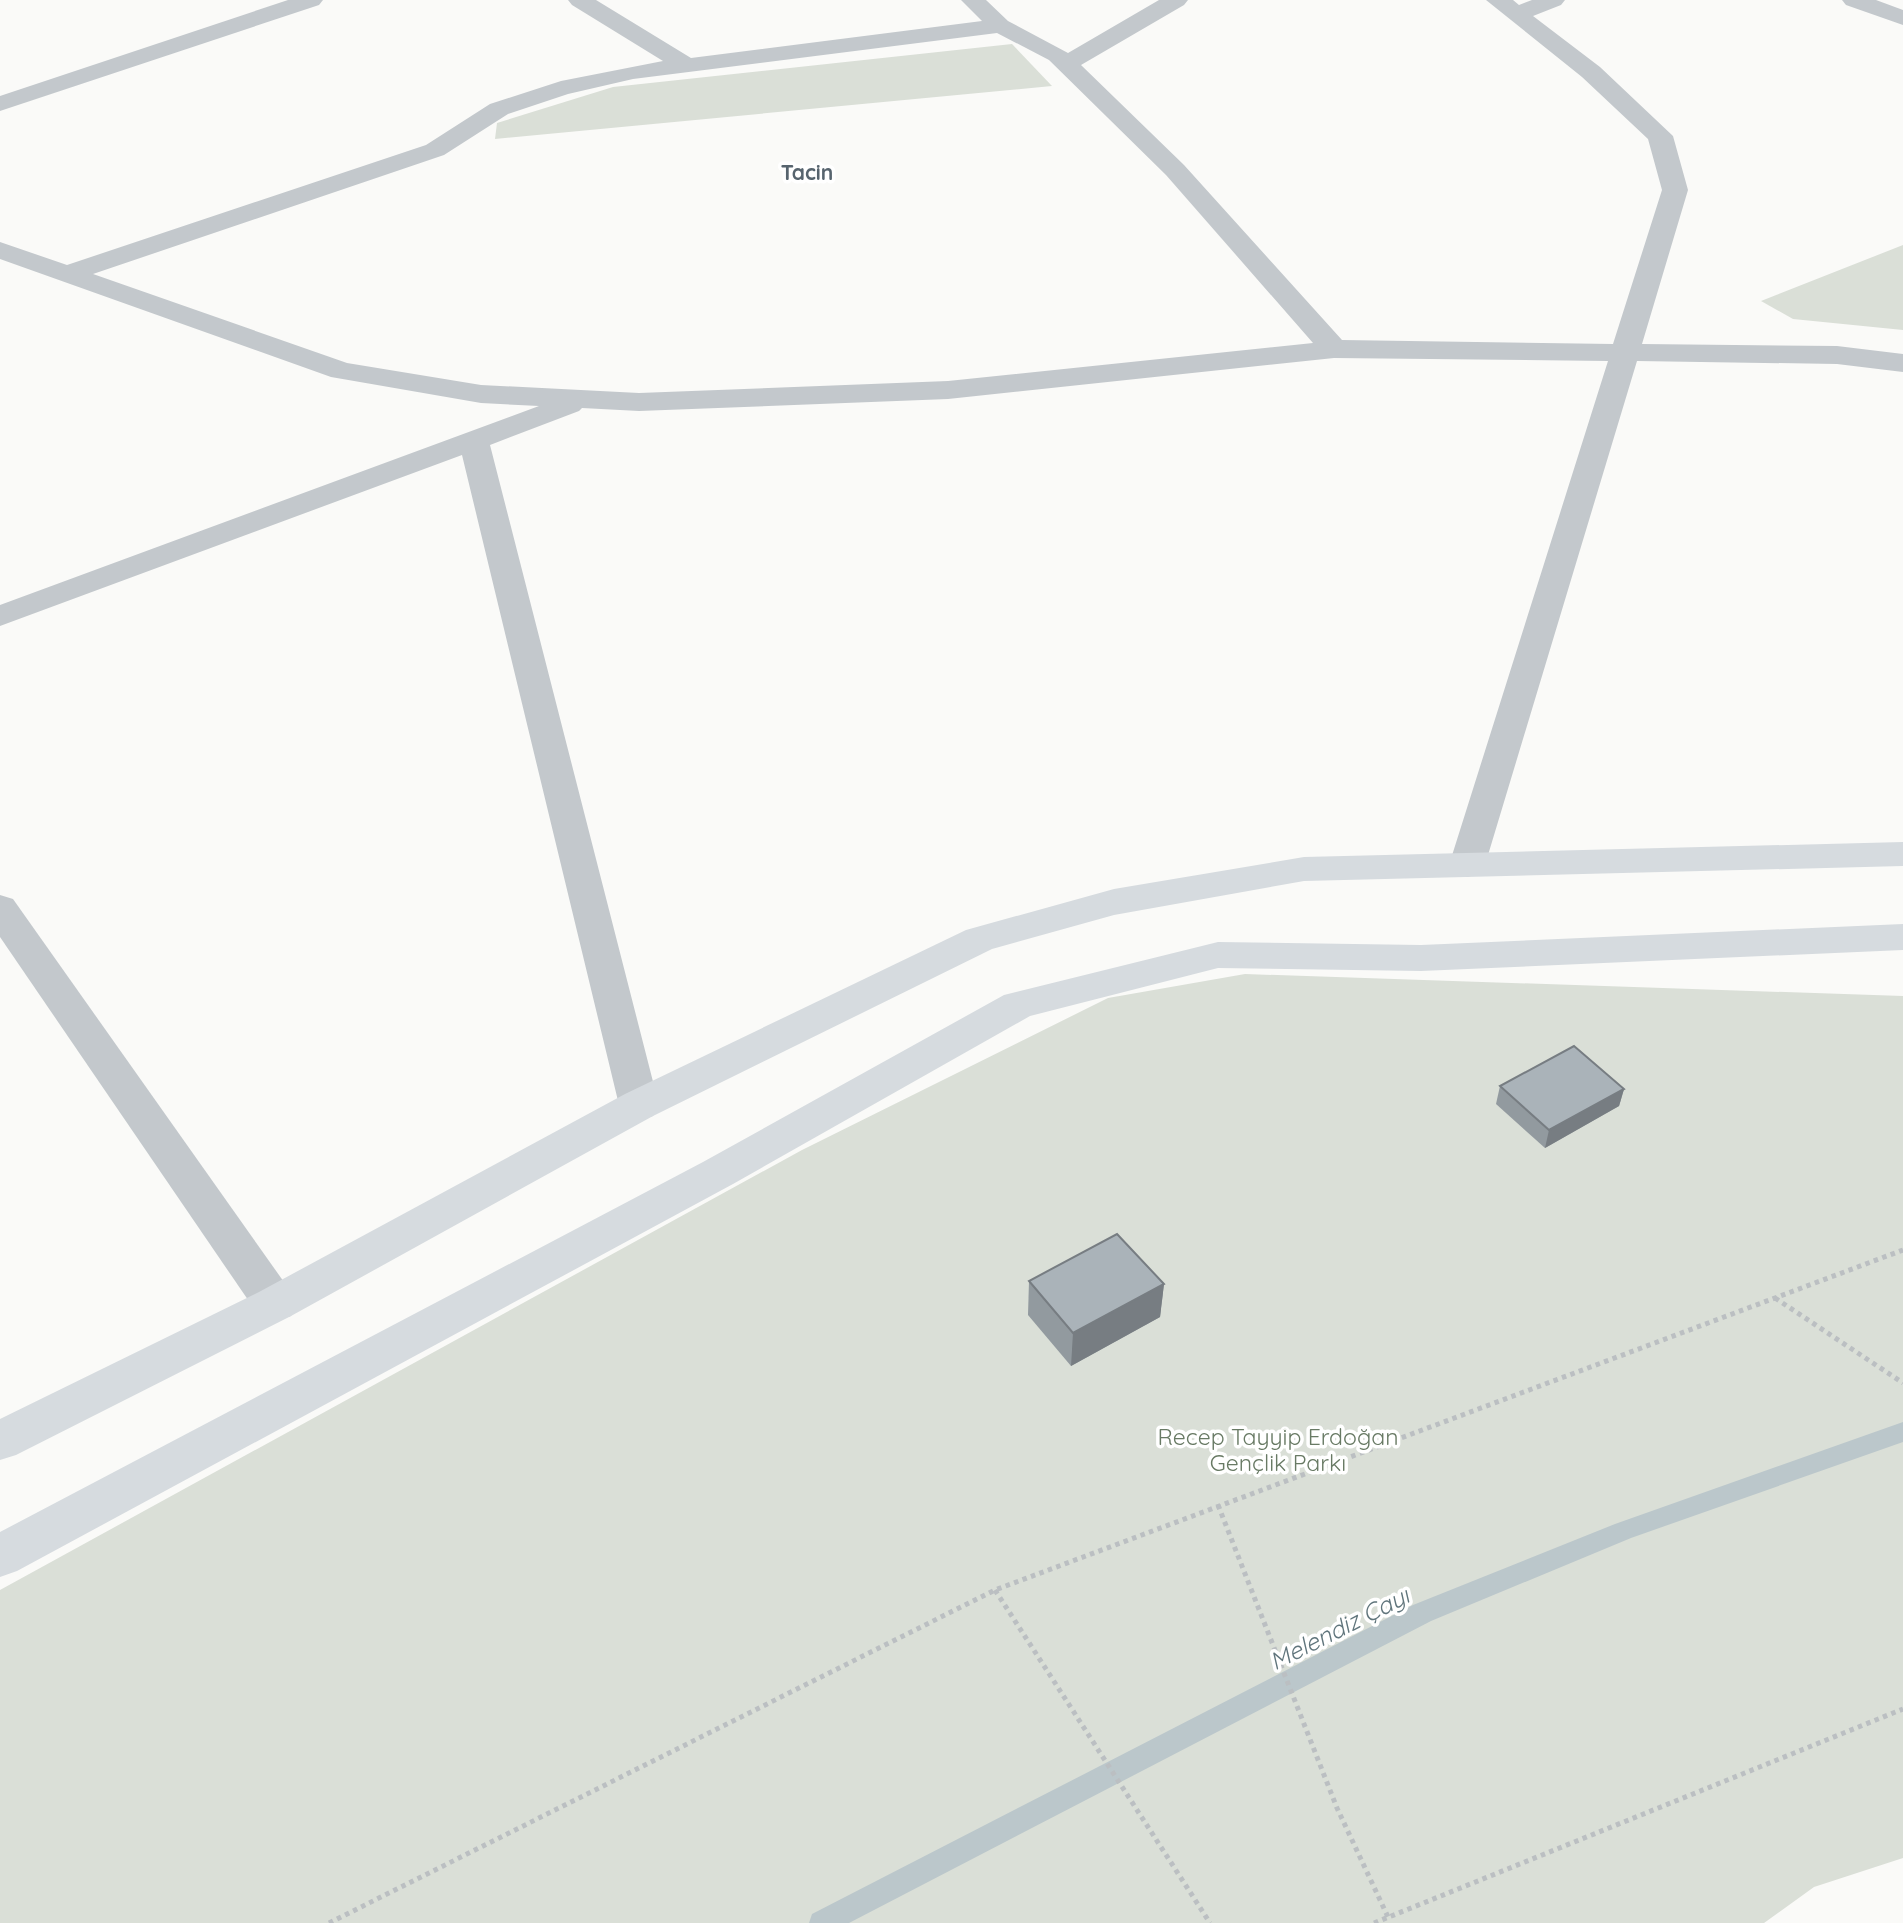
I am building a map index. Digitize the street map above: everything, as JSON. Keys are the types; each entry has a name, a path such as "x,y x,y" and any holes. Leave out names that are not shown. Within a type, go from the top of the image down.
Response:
{"main road":[{"path":"0,1441 275,1304 639,1105 979,939 1114,902 1304,869 1903,854"},
{"path":"0,1556 718,1173 1018,1005 1218,955 1421,958 1903,937"}],"street":[{"path":"0,104 311,0"},
{"path":"580,0 685,65"},
{"path":"973,0 1000,26 1057,55 1175,170 1334,349"},
{"path":"1066,64 1176,0"},
{"path":"1507,7 1553,0"},
{"path":"1854,0 1903,19"},
{"path":"1468,865 1675,190 1660,136 1591,72 1507,7"},
{"path":"66,274 435,150 499,109 561,88 633,72 1000,26"},
{"path":"4,254 341,371 481,394 639,402 948,390 1334,349 1837,355 1903,363"},
{"path":"0,616 585,399"},
{"path":"474,441 639,1105"},
{"path":"0,908 275,1304"}],"path":[{"path":"329,1923 995,1590 1903,1250"},
{"path":"1775,1298 1903,1382"},
{"path":"1218,1505 1337,1808 1388,1917"},
{"path":"995,1590 1210,1923"},
{"path":"1374,1923 1903,1709"}],"green space":[{"path":"1012,44 1052,86 495,139 497,123 613,87"},
{"path":"1903,245 1903,330 1793,319 1761,301"},
{"name":"Recep Tayyip Erdoğan Gençlik Parkı","path":"1245,974 1903,996 1903,1858 1814,1887 1764,1923 0,1923 0,1590 802,1150 1108,998"}],"building":[{"path":"1574,1046 1624,1089 1549,1130 1500,1086"},
{"path":"1117,1234 1164,1284 1073,1333 1029,1281"}],"waterway":[{"name":"Melendiz Çayı","path":"822,1923 1422,1613 1623,1531 1903,1432"}],"district":[{"name":"Tacin","path":"807,172"}]}
